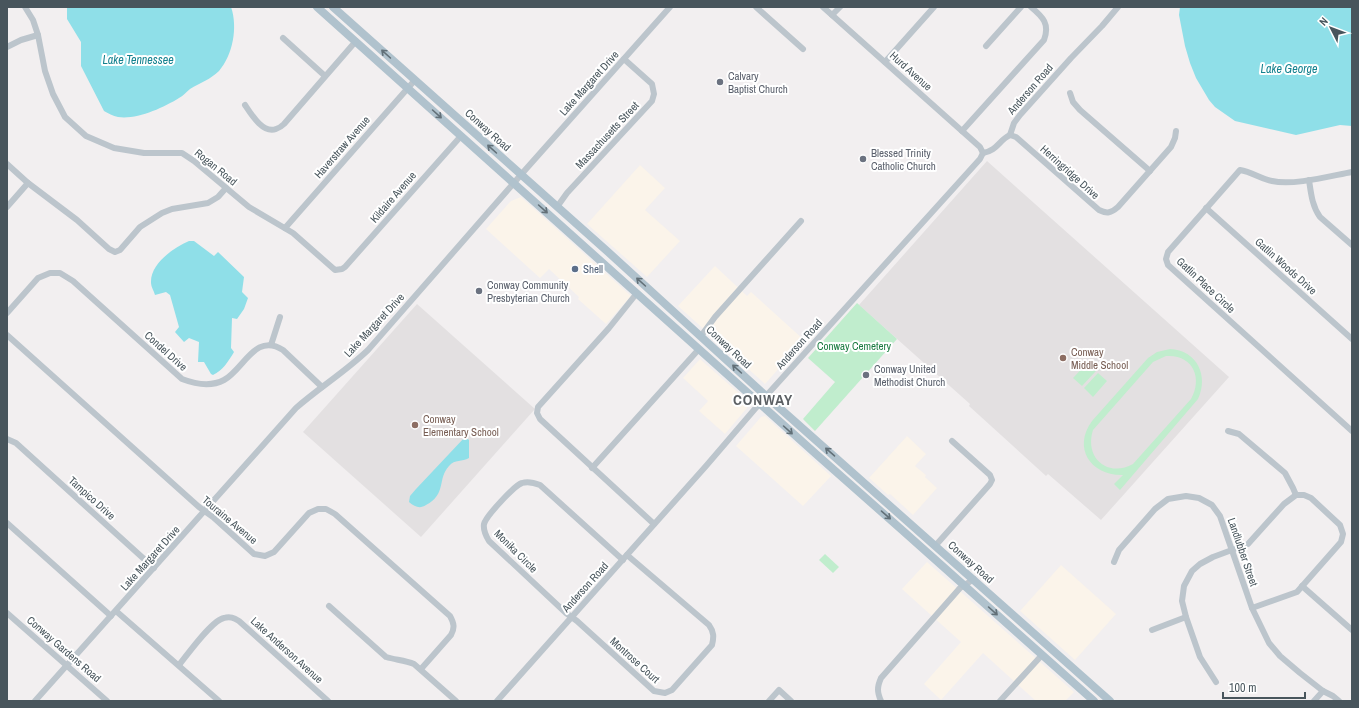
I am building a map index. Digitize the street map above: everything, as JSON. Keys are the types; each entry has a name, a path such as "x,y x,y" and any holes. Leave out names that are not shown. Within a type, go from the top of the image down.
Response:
{"main road":[{"name":"Conway Road","path":"317,7 759,404 1094,701"},
{"name":"Conway Road","path":"333,7 766,396 936,545 1110,701"},
{"path":"675,327 691,334 701,336"},
{"path":"902,530 926,544 936,545"},
{"path":"1006,623 1028,636 1038,636"},
{"path":"1042,655 1053,657 1074,668"}],"street":[{"name":"Rogan Road","path":"25,7 33,20 38,35 45,72 53,94 65,118 86,136 114,148 144,153 182,153 194,160 249,207 293,233 332,268 338,270"},
{"name":"Lake Margaret Drive","path":"36,701 296,408 368,350 670,7"},
{"path":"756,7 803,49"},
{"name":"Hurd Avenue","path":"823,7 962,130 980,147 983,152"},
{"path":"832,16 840,7"},
{"path":"885,62 934,7"},
{"path":"986,46 1021,7"},
{"path":"962,130 1044,40 1047,31 1042,17 1032,7"},
{"name":"Anderson Road","path":"497,701 766,396 974,166 980,159 983,152 989,152 1010,135 1014,123 1070,58 1102,26 1118,7"},
{"path":"7,47 21,40 38,35"},
{"path":"283,38 326,76"},
{"path":"245,105 253,118 267,130 275,130 284,124 356,42"},
{"name":"Massachusetts Street","path":"557,207 567,193 652,101 654,94 652,84 624,59"},
{"name":"Haverstraw Avenue","path":"285,228 415,80"},
{"path":"1070,93 1080,110 1150,171"},
{"name":"Herringridge Drive","path":"1010,135 1016,137 1099,210 1106,213 1112,212 1118,207 1171,147 1176,131"},
{"name":"Kildaire Avenue","path":"338,270 345,267 461,136"},
{"path":"7,164 28,183 77,220 109,249 115,252 120,250 140,227 162,213 172,209 208,203 218,197 226,188"},
{"name":"Gatlin Place Circle","path":"1352,172 1286,183 1272,181 1251,172 1240,170 1168,252 1166,258 1168,265 1352,431"},
{"path":"1309,180 1316,211 1320,217 1352,245"},
{"path":"7,207 28,183"},
{"name":"Gatlin Woods Drive","path":"1206,208 1352,339"},
{"path":"701,336 716,315 801,221"},
{"name":"Condel Drive","path":"7,313 38,278 50,273 60,273 73,281 182,379 197,384 210,384 223,381 234,373 254,350 262,346 271,345"},
{"path":"637,293 609,328 538,407 537,413 540,419 654,524"},
{"path":"280,317 271,345 278,346 283,350 322,387"},
{"name":"Touraine Avenue","path":"7,335 254,554 265,556 274,552 309,513 318,509 326,509 334,514 450,616 454,622 454,629 451,635 421,669"},
{"path":"592,468 699,349"},
{"path":"1228,431 1239,434 1285,473 1296,495"},
{"name":"Tampico Drive","path":"7,439 16,443 154,568"},
{"path":"936,545 992,480 990,475 952,441"},
{"path":"849,483 859,478"},
{"name":"Monika Circle","path":"572,617 489,541 485,534 484,524 488,516 521,483 530,482 540,485 625,557"},
{"path":"1216,682 1200,657 1186,617 1182,602 1184,586 1192,571 1200,564 1248,544 1284,504 1296,495 1304,495 1311,498 1340,524 1343,534 1341,542 1297,592 1252,608"},
{"name":"Landlubber Street","path":"1114,562 1119,550 1155,509 1168,499 1186,496 1199,498 1212,506 1220,516 1252,608 1270,643 1280,656 1323,691 1339,701"},
{"path":"7,523 111,616"},
{"name":"Montrose Court","path":"572,617 654,691 665,693 672,690 712,645 714,638 713,632 709,625 625,557"},
{"path":"880,701 877,694 881,678 960,588 974,579"},
{"path":"1302,586 1352,630"},
{"path":"329,606 386,657 394,660 406,660 414,664 456,701"},
{"path":"116,611 219,701"},
{"name":"Conway Gardens Road","path":"7,613 107,701"},
{"name":"Lake Anderson Avenue","path":"179,665 214,624 225,617 232,617 239,621 328,701"},
{"path":"1152,630 1186,617"},
{"path":"1000,701 1042,655"},
{"path":"769,701 778,690 791,701"},
{"path":"1314,701 1323,691"}],"shaded area":[{"name":"Conway Middle School","path":"987,161 1229,377 1101,520 1048,474 1046,476 969,406 970,404 859,305"},
{"path":"640,165 665,188 645,210 680,241 647,277 587,224"},
{"path":"521,197 631,296 606,324 578,299 579,297 549,269 540,278 486,229 511,201"},
{"path":"715,266 747,296 751,292 804,340 765,384 678,306"},
{"name":"Conway Elementary School","path":"417,304 535,409 421,537 303,432"},
{"path":"700,359 749,402 747,408 725,434 699,411 708,401 683,378"},
{"path":"765,416 831,476 803,506 736,446 761,417"},
{"path":"907,436 926,454 915,466 926,475 925,477 937,488 913,515 890,494 888,495 869,478"},
{"path":"927,562 1074,692 1065,701 1036,701 983,653 941,700 924,684 961,642 902,589"},
{"path":"1061,565 1116,614 1075,660 1020,611"}],"green space":[{"name":"Conway Cemetery","path":"857,303 897,339 815,431 803,419 835,382 808,358"},
{"path":"1170,349 1179,350 1194,359 1201,373 1201,390 1198,399 1120,490 1114,484 1123,475 1102,471 1088,458 1084,441 1086,431 1092,421 1148,358 1157,352","holes":["1166,356 1175,356 1189,363 1193,369 1196,383 1191,399 1133,464 1124,468 1115,469 1100,463 1095,457 1092,449 1091,440 1093,430 1153,362"]},
{"path":"1087,363 1096,371 1082,386 1073,378"},
{"path":"1098,373 1107,381 1093,397 1084,388"},
{"path":"825,554 839,567 833,573 819,560"}],"water":[{"name":"Lake Tennessee","path":"67,7 231,7 234,32 231,49 219,71 190,89 173,102 141,115 133,117 118,117 104,111 81,66 81,42 67,19"},
{"name":"Lake George","path":"1180,7 1352,7 1352,126 1340,125 1296,135 1235,121 1215,107 1196,78 1185,46 1179,15"},
{"path":"189,241 194,241 214,256 218,252 244,277 242,292 248,298 244,309 237,319 232,318 231,348 234,352 222,368 213,375 204,362 198,362 199,342 189,338 184,342 175,332 179,327 170,295 166,292 155,295 151,284 154,269 158,263 170,252"},
{"path":"465,437 469,440 469,458 456,461 449,466 443,476 437,496 433,501 422,507 415,506 409,502 410,496 416,489"}],"place":[{"name":"Calvary Baptist Church","path":"720,82"},
{"name":"Blessed Trinity Catholic Church","path":"863,159"},
{"name":"Shell","path":"575,269"},
{"name":"Conway Community Presbyterian Church","path":"479,291"},
{"name":"Conway Middle School","path":"1063,358"},
{"name":"Conway United Methodist Church","path":"866,375"},
{"name":"Conway Elementary School","path":"415,425"}],"district":[{"name":"CONWAY","path":"763,399"}]}
